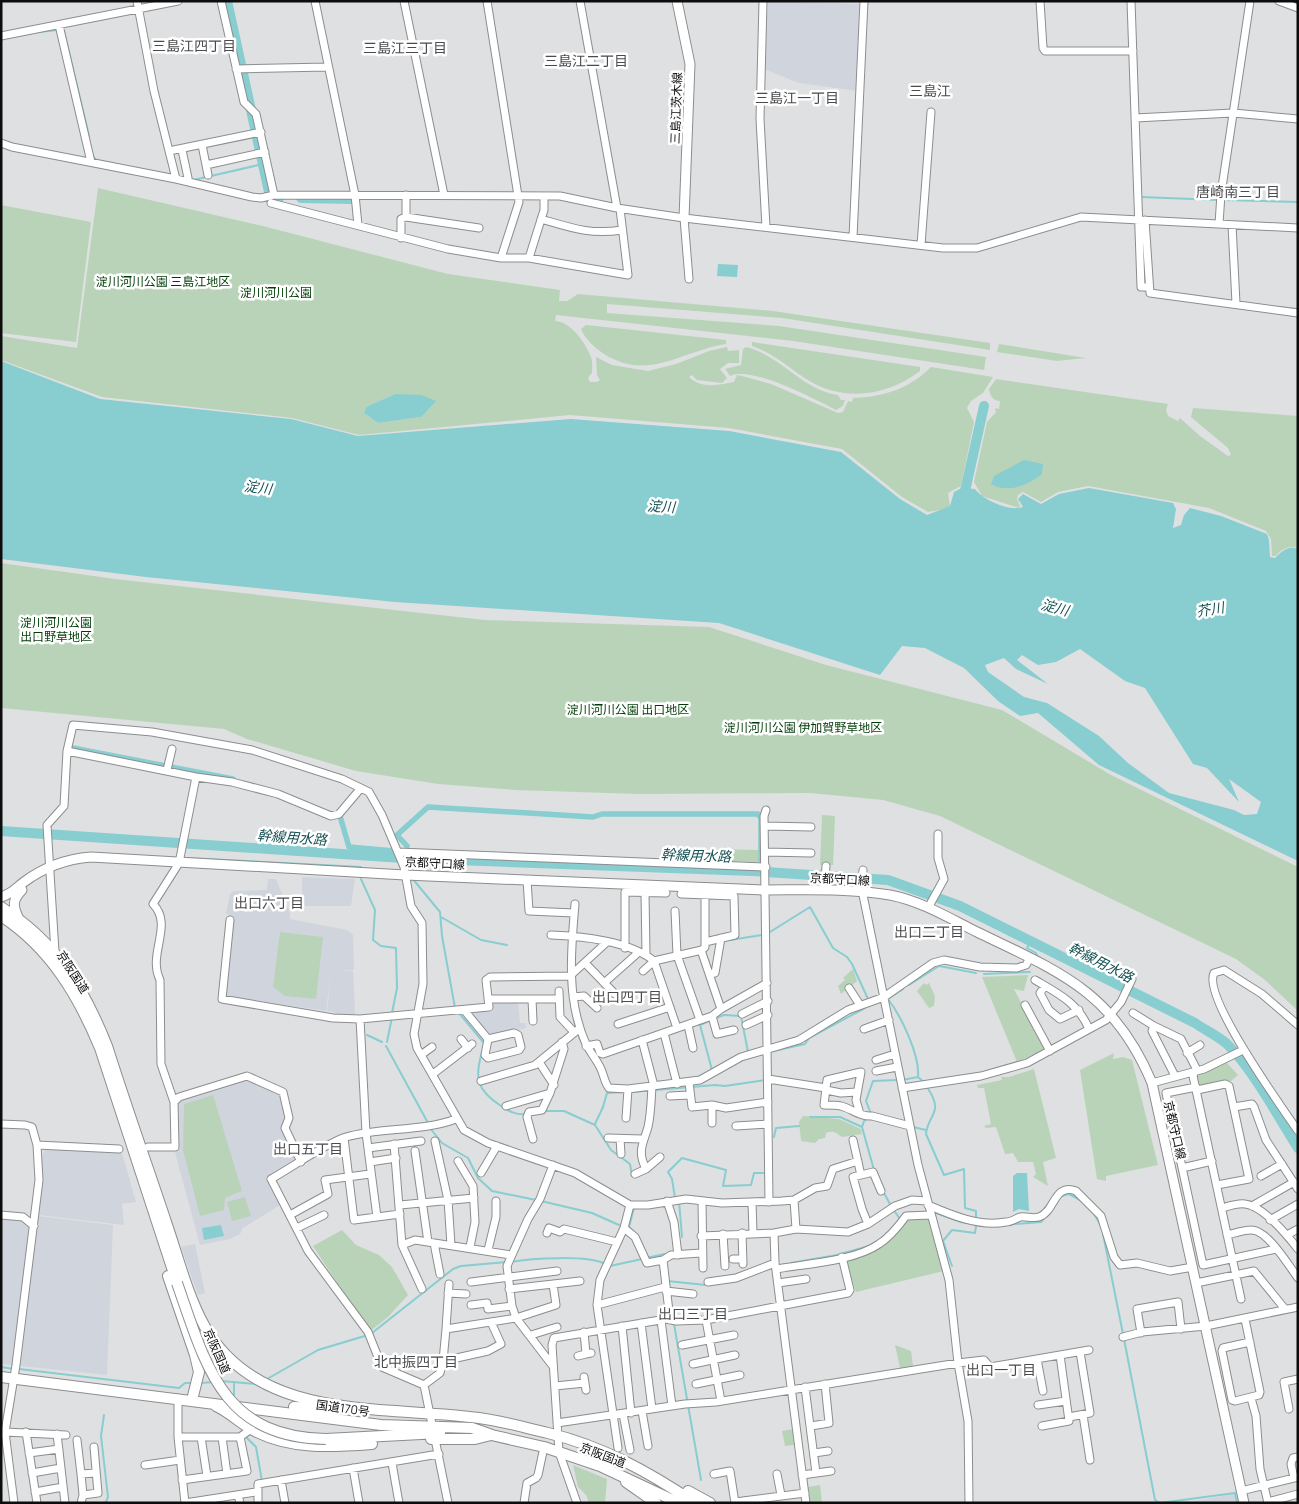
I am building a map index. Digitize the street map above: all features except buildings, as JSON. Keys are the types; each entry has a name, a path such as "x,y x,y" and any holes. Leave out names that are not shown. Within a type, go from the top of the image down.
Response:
{"highway":[{"name":"京阪国道","path":"1,907 18,918 55,952 79,985 94,1013 145,1149 185,1280 204,1327 227,1357 268,1386 306,1400 353,1409 479,1418 558,1436 619,1457 656,1476 695,1503"},
{"name":"京阪国道","path":"1,916 18,928 46,954 65,979 88,1019 100,1048 202,1354 226,1396 243,1413 264,1426 296,1437 326,1439 434,1433 492,1435 544,1447 600,1466 679,1503"},
{"path":"125,1123 124,1149 195,1355 199,1372 192,1400"},
{"path":"195,1355 205,1348 207,1339 204,1327"},
{"name":"国道170号","path":"1,1377 15,1371 215,1405 434,1433"},
{"name":"国道170号","path":"192,1400 207,1397 306,1408 353,1409"},
{"path":"215,1405 251,1429 286,1443 322,1446 434,1433"},
{"path":"600,1466 604,1471 656,1503"},
{"path":"656,1476 674,1482 710,1503"}],"main road":[{"name":"三島江茨木線","path":"677,1 690,64 684,218"},
{"name":"京都守口線","path":"1,897 13,893 31,878 49,867 77,858 91,858 527,880 824,888 890,895 928,906 1030,958 1090,994 1112,1015 1141,1056 1152,1083 1244,1503"},
{"name":"京都守口線","path":"18,918 13,906 16,896 31,878"}],"street":[{"path":"137,1 154,91 176,179"},
{"path":"1,36 178,1"},
{"path":"221,1 244,102 256,114 274,195"},
{"path":"314,1 355,195 358,225"},
{"path":"404,1 444,196"},
{"path":"487,1 519,202 501,258"},
{"path":"271,203 448,249 501,258 529,258 628,275 622,230 580,1"},
{"path":"763,1 759,111 766,227"},
{"path":"853,237 864,1"},
{"path":"1040,1 1043,48 1045,52 1133,51"},
{"path":"1131,1 1135,118 1142,220 1150,293 1236,303 1298,313"},
{"path":"1219,224 1221,194 1250,1"},
{"path":"1279,1 1298,8"},
{"path":"60,25 91,162"},
{"path":"236,69 328,67"},
{"path":"921,245 931,112"},
{"path":"1135,118 1233,113 1298,119"},
{"path":"169,150 182,150 261,132"},
{"path":"1,143 20,149 176,179 252,197 261,198 274,195 560,196 618,208 658,212 684,218 943,248 977,248 1081,217 1298,228"},
{"path":"202,145 208,175"},
{"path":"182,150 188,178"},
{"path":"206,165 265,152"},
{"path":"406,195 406,217"},
{"path":"529,258 541,219 544,196"},
{"path":"401,238 401,219 406,217 479,228"},
{"path":"684,218 689,279"},
{"path":"541,219 584,232 600,233 622,230"},
{"path":"1232,225 1236,303"},
{"path":"55,952 47,825 64,806 67,751 74,725 152,732 252,750 342,779 369,792 376,804 398,852 405,874 408,900 422,923 423,984 414,1034 420,1056 433,1074 456,1119 464,1130 497,1146 575,1174 630,1205 648,1205 686,1199 752,1202 794,1200 815,1188 826,1186 830,1171 837,1166 858,1162"},
{"path":"167,770 172,749"},
{"path":"67,751 196,777 232,782 278,794 337,815 361,788"},
{"path":"145,1149 174,1150 175,1147 174,1102 161,1064 160,980 157,973 156,947 162,916 153,904 179,863 196,777"},
{"path":"766,810 764,826 768,1001 769,1202"},
{"path":"764,826 811,827"},
{"path":"928,906 944,879 938,858 938,834"},
{"path":"398,852 766,867"},
{"path":"765,852 811,853"},
{"path":"824,888 826,866"},
{"path":"863,870 863,891 897,1067 929,1209 946,1263 958,1363 968,1421 968,1503"},
{"path":"527,880 529,911 574,913"},
{"path":"624,948 625,892 666,893"},
{"path":"604,983 642,953 644,893"},
{"path":"681,894 734,896 735,935 705,942"},
{"path":"643,970 654,961 701,950 705,947 705,895"},
{"path":"575,904 570,976 577,1030 604,1074 605,1084 609,1088 628,1089 700,1080 741,1057 767,1052 799,1040 860,1005 884,997 933,964 944,960 1001,969 1022,967 1030,958"},
{"path":"675,911 677,956 700,1020"},
{"path":"230,920 222,999 332,1018 392,1017 489,1007 486,980 490,977 570,976 607,942"},
{"path":"551,935 588,936 642,953 654,961 677,1028"},
{"path":"710,974 715,973 721,938"},
{"path":"701,950 721,1008"},
{"path":"585,963 614,994"},
{"path":"1298,1025 1262,994 1224,970 1214,973 1211,984 1243,1050 1298,1131"},
{"path":"902,1088 1011,1069 1050,1051 1112,1015 1121,1002 1132,979"},
{"path":"1035,980 1079,1010 1089,1029"},
{"path":"586,1046 597,1044 600,1053 603,1054 664,1033 712,1016 721,1008 767,983"},
{"path":"1045,986 1040,993 1049,1010 1060,1018 1079,1010"},
{"path":"849,988 860,1005"},
{"path":"559,990 560,1017 577,1030"},
{"path":"573,997 584,996 597,1008"},
{"path":"488,999 559,999"},
{"path":"532,999 533,1021"},
{"path":"742,1014 768,1001"},
{"path":"1025,1005 1050,1051"},
{"path":"618,1025 670,1007"},
{"path":"459,1011 488,1039"},
{"path":"1133,1013 1180,1040 1196,1068 1194,1072 1196,1088 1241,1299"},
{"path":"746,1025 768,1015"},
{"path":"712,1016 717,1034 734,1030"},
{"path":"360,1019 366,1133 377,1217"},
{"path":"861,1021 865,1030 889,1020"},
{"path":"688,1024 693,1048"},
{"path":"1154,1026 1152,1031 1175,1076"},
{"path":"480,1081 535,1065 577,1030"},
{"path":"514,1033 518,1035 521,1047 519,1050 488,1058 486,1055 488,1039 514,1033"},
{"path":"664,1033 677,1084"},
{"path":"433,1074 470,1046 461,1039"},
{"path":"642,1040 653,1086 647,1127 642,1139 641,1158 646,1169"},
{"path":"533,1139 527,1116 529,1112 542,1110 554,1085 564,1049 562,1042"},
{"path":"1187,1052 1200,1045"},
{"path":"420,1056 432,1048"},
{"path":"1152,1083 1194,1072 1225,1060 1243,1050"},
{"path":"876,1060 895,1054"},
{"path":"539,1062 554,1085"},
{"path":"876,1071 897,1067"},
{"path":"860,1114 856,1100 861,1072 827,1080 824,1105 840,1106 860,1114 910,1126"},
{"path":"174,1102 179,1097 247,1076 283,1092 289,1118 285,1128 301,1162"},
{"path":"768,1079 841,1093 857,1092"},
{"path":"689,1082 692,1106 712,1105 726,1108 768,1102"},
{"path":"1217,1185 1248,1179 1230,1086 1225,1084 1166,1093 1203,1265 1276,1250"},
{"path":"626,1118 628,1089"},
{"path":"506,1106 550,1093"},
{"path":"670,1096 690,1095"},
{"path":"1234,1107 1252,1104 1266,1140 1298,1189"},
{"path":"712,1105 712,1123"},
{"path":"424,1385 382,1367 369,1335 308,1251 271,1179 344,1138 366,1133 431,1126 456,1119"},
{"path":"1,1124 32,1127 37,1146 38,1180 34,1226 5,1432 14,1503"},
{"path":"736,1126 768,1124"},
{"path":"344,1138 354,1220 400,1214"},
{"path":"608,1138 642,1139"},
{"path":"620,1139 621,1154"},
{"path":"853,1140 860,1171"},
{"path":"368,1148 421,1141"},
{"path":"435,1141 448,1200 451,1245"},
{"path":"394,1144 402,1245 422,1289"},
{"path":"37,1146 88,1148 92,1150 124,1149"},
{"path":"480,1173 497,1146"},
{"path":"415,1150 422,1203 440,1274"},
{"path":"635,1174 646,1169 660,1157"},
{"path":"370,1162 396,1158"},
{"path":"458,1161 473,1186 475,1222 470,1247"},
{"path":"1182,1168 1212,1161"},
{"path":"1266,1175 1282,1164"},
{"path":"553,1165 540,1200 528,1219 509,1259 507,1278 516,1318 532,1335 554,1367"},
{"path":"868,1224 854,1177 873,1172 881,1191"},
{"path":"290,1215 328,1194 325,1180 370,1174"},
{"path":"1252,1206 1259,1198 1294,1182"},
{"path":"701,1236 774,1233 796,1229 839,1233 857,1230 895,1206 912,1200 929,1209 973,1221 1004,1223 1021,1217 1040,1217 1046,1213 1058,1194 1062,1191 1071,1190 1076,1191 1101,1216 1114,1257 1120,1266 1137,1263 1170,1271 1193,1267"},
{"path":"400,1205 474,1198"},
{"path":"794,1200 796,1229"},
{"path":"488,1250 496,1217 496,1201"},
{"path":"667,1201 674,1222 678,1255"},
{"path":"702,1201 701,1253 703,1268"},
{"path":"752,1202 753,1233"},
{"path":"1222,1208 1244,1203 1252,1206 1287,1235 1298,1249"},
{"path":"1270,1220 1298,1204"},
{"path":"618,1448 597,1305 597,1288 624,1228 630,1205"},
{"path":"708,1282 736,1278 776,1266 842,1257 878,1246 897,1229 906,1216 929,1209"},
{"path":"1,1215 23,1217 34,1226"},
{"path":"297,1228 324,1215"},
{"path":"547,1234 549,1228 560,1232 564,1229 617,1242"},
{"path":"624,1228 635,1237 647,1262 664,1260 678,1255 701,1253"},
{"path":"1287,1235 1298,1229"},
{"path":"1228,1235 1252,1230 1259,1231 1298,1278"},
{"path":"733,1259 743,1261 742,1233"},
{"path":"774,1233 776,1266 806,1503"},
{"path":"723,1263 724,1234"},
{"path":"402,1245 415,1240 470,1247 488,1250 509,1259"},
{"path":"574,1502 559,1452 552,1345 554,1338 661,1320 706,1320 848,1293 850,1290 842,1257"},
{"path":"664,1260 673,1320"},
{"path":"471,1282 482,1284 507,1278 558,1271"},
{"path":"1196,1283 1254,1271 1285,1309"},
{"path":"778,1282 806,1279"},
{"path":"509,1290 580,1281"},
{"path":"424,1385 440,1374 443,1361 449,1284"},
{"path":"446,1329 516,1318 556,1305 553,1284"},
{"path":"597,1305 667,1290 693,1294"},
{"path":"448,1294 466,1294"},
{"path":"1140,1333 1137,1309 1178,1302 1181,1328"},
{"path":"470,1305 487,1303 488,1309 512,1306"},
{"path":"1123,1337 1140,1333 1206,1326 1298,1307"},
{"path":"1245,1319 1250,1342 1260,1392 1259,1396 1236,1401 1232,1400 1222,1351 1223,1348 1250,1342"},
{"path":"661,1320 672,1406"},
{"path":"706,1320 721,1401"},
{"path":"443,1361 488,1351 500,1344 491,1322"},
{"path":"642,1323 652,1410"},
{"path":"622,1326 630,1450"},
{"path":"532,1335 557,1327"},
{"path":"578,1356 589,1354 584,1332"},
{"path":"682,1345 734,1335"},
{"path":"557,1423 672,1406 721,1401 958,1363 984,1360 990,1367 1089,1350"},
{"path":"1069,1417 1090,1413 1080,1352"},
{"path":"693,1364 735,1355"},
{"path":"1042,1426 1069,1422 1060,1355"},
{"path":"1037,1359 1043,1391"},
{"path":"696,1384 740,1375"},
{"path":"1289,1409 1284,1382 1298,1379"},
{"path":"554,1386 585,1383"},
{"path":"811,1426 829,1423 825,1384"},
{"path":"424,1385 428,1414 440,1454 448,1503"},
{"path":"805,1387 816,1473"},
{"path":"178,1398 178,1437 185,1503 239,1499 260,1486 281,1480 440,1454"},
{"path":"1251,1398 1256,1416 1258,1454 1268,1502 1298,1494"},
{"path":"1038,1405 1066,1401"},
{"path":"642,1411 648,1446"},
{"path":"1083,1415 1090,1460"},
{"path":"178,1437 240,1438 251,1429"},
{"path":"5,1432 66,1435"},
{"path":"26,1432 37,1503"},
{"path":"57,1434 65,1503"},
{"path":"201,1437 207,1476"},
{"path":"222,1437 227,1474"},
{"path":"182,1480 247,1471 240,1438"},
{"path":"77,1440 82,1499 98,1493 96,1451"},
{"path":"524,1503 527,1483 538,1475 544,1447"},
{"path":"29,1453 59,1449"},
{"path":"814,1453 828,1451"},
{"path":"1242,1491 1296,1478 1291,1464 1293,1458 1298,1457"},
{"path":"145,1465 180,1460"},
{"path":"392,1462 399,1503"},
{"path":"32,1473 61,1468"},
{"path":"353,1468 358,1503"},
{"path":"714,1474 730,1471 735,1503 781,1494 804,1493"},
{"path":"802,1476 831,1471"},
{"path":"81,1474 96,1473"},
{"path":"777,1474 781,1494"},
{"path":"1,1479 10,1478"},
{"path":"281,1480 285,1503"},
{"path":"258,1503 260,1486"},
{"path":"35,1492 63,1487"}],"shaded area":[{"path":"768,1 861,4 858,91 799,83 764,69"},
{"path":"302,877 355,879 351,906 302,906"},
{"path":"268,879 276,879 290,913 290,919 347,930 353,935 354,970 340,971 353,971 355,1013 353,1016 338,1016 334,1012 327,1011 331,972 326,1011 225,996 231,917 226,913 230,894 233,891 267,890"},
{"path":"491,1002 518,1002 520,1023 525,1023 526,1028 488,1037 467,1013 492,1009"},
{"path":"246,1079 282,1096 286,1115 284,1127 296,1158 266,1178 280,1205 243,1228 240,1234 230,1239 200,1245 175,1152 179,1149 178,1104 180,1101"},
{"path":"46,1148 122,1153 136,1202 122,1204 124,1225 38,1215 40,1160"},
{"path":"38,1216 113,1225 107,1375 20,1366"},
{"path":"13,1218 22,1220 30,1229 12,1365 1,1364 1,1219"},
{"path":"195,1244 205,1293 198,1295 181,1247"},
{"path":"1234,1494 1236,1503 1196,1503 1196,1501"}],"green space":[{"path":"98,188 263,226 448,274 560,290 559,301 567,301 578,294 773,311 990,343 990,350 782,318 607,304 607,313 779,326 986,357 984,370 793,341 556,315 555,321 561,322 572,329 589,351 592,359 592,373 588,378 590,382 600,380 597,375 596,357 612,365 648,371 727,347 728,351 739,350 739,363 728,363 720,369 727,378 722,383 697,380 692,375 689,377 699,383 711,385 734,382 737,375 742,376 771,384 838,413 843,412 848,401 852,402 853,398 885,394 914,381 931,367 993,377 983,393 971,401 967,408 974,422 961,486 948,493 950,506 945,509 928,512 902,497 842,449 729,428 570,415 359,435 292,418 102,397 1,360 1,336 77,348","holes":["395,394 421,417 378,423 364,413 366,407"]},
{"path":"1,205 91,222 76,342 1,333"},
{"path":"586,325 726,340 726,344 665,362 651,365 636,365 620,362 597,349 581,329"},
{"path":"752,342 920,367 920,371 895,386 881,390 853,394 839,392 811,382 776,358 752,346"},
{"path":"999,344 1086,358 1057,361 997,352"},
{"path":"746,347 759,351 771,358 814,387 838,395 841,400 845,400 843,406 836,410 783,385 753,375 740,374 730,376 725,369 741,365 743,349"},
{"path":"996,379 1168,404 1166,410 1168,416 1178,421 1180,418 1200,436 1228,456 1231,455 1228,448 1191,417 1193,408 1298,416 1298,548 1288,547 1276,556 1272,556 1271,539 1266,531 1209,508 1088,486 1058,492 1041,502 1023,492 1018,495 1017,499 1019,508 982,496 974,482 987,422 996,412 995,408 999,409 1000,401 992,398 989,389"},
{"path":"1,563 115,579 485,620 709,627 826,665 1002,710 1111,775 1298,867 1298,1011 1265,980 1236,959 940,816 883,800 810,793 638,794 516,790 438,784 356,771 247,739 224,729 1,708"},
{"path":"822,815 835,816 833,865 820,865"},
{"path":"715,849 759,850 759,862 715,861"},
{"path":"280,932 323,937 316,999 285,996 273,987"},
{"path":"853,969 857,981 841,994 838,986 845,980 843,978"},
{"path":"1028,975 1024,991 1014,989 1045,1049 1017,1062 982,977"},
{"path":"924,983 926,985 929,983 935,996 934,1006 929,1008 917,991"},
{"path":"1114,1053 1113,1059 1123,1057 1132,1060 1158,1165 1106,1176 1106,1181 1097,1179 1080,1070"},
{"path":"1227,1063 1238,1075 1231,1081 1202,1087 1198,1085 1196,1077 1198,1073"},
{"path":"1034,1069 1056,1158 1043,1162 1048,1186 1033,1177 1036,1174 1033,1162 1018,1162 1013,1153 1005,1154 996,1127 986,1128 984,1126 991,1124 984,1088 978,1088 977,1085 1002,1080 1001,1077 1009,1077"},
{"path":"213,1095 242,1191 225,1198 224,1210 200,1216 183,1150 184,1104"},
{"path":"803,1116 839,1119 861,1129 862,1134 842,1137 835,1132 831,1132 826,1133 825,1138 819,1139 815,1143 801,1141 799,1122"},
{"path":"245,1197 251,1216 232,1221 227,1202"},
{"path":"908,1218 929,1219 944,1271 856,1292 847,1264 849,1259 882,1244 896,1233"},
{"path":"342,1230 356,1245 379,1255 392,1267 408,1295 388,1317 369,1332 313,1246"},
{"path":"895,1345 911,1351 913,1366 900,1368"},
{"path":"793,1429 794,1445 785,1446 782,1431"},
{"path":"573,1465 607,1479 605,1503 589,1503 586,1495 578,1487"},
{"path":"820,1485 822,1503 809,1503 807,1487"}],"water":[{"path":"718,264 738,265 737,277 717,276"},
{"path":"1,361 100,399 291,419 358,436 571,419 729,431 841,452 900,499 927,515 950,506 954,492 962,488 975,489 990,501 1011,508 1023,507 1018,499 1023,494 1041,504 1059,494 1089,488 1173,503 1176,509 1173,528 1181,525 1184,515 1190,508 1221,516 1267,534 1270,557 1275,558 1282,551 1291,548 1298,549 1298,861 1099,765 1038,713 1020,716 998,701 964,668 925,648 902,646 880,675 719,623 395,602 146,577 1,559","holes":["1080,649 1125,681 1145,688 1193,764 1207,768 1239,802 1229,779 1261,802 1257,814 1244,815 1234,810 1169,793 1128,763 1099,736 1047,703 1024,697 988,672 985,665 1004,658 1016,669 1048,684 1017,660 1022,655 1038,665 1056,662"]},
{"path":"395,394 421,395 436,401 421,417 378,423 364,413 366,407"},
{"path":"1024,460 1043,464 1042,474 1030,482 1017,487 1004,488 991,484 994,476"},
{"path":"1017,1173 1027,1173 1029,1211 1019,1209 1013,1212 1013,1176"},
{"path":"221,1225 224,1236 204,1240 202,1228"}],"waterway":[{"path":"227,1 269,192 271,197 279,198"},
{"path":"38,32 58,30"},
{"path":"64,31 89,136"},
{"path":"93,156 96,160 115,164"},
{"path":"211,176 263,164"},
{"path":"194,180 206,177"},
{"path":"1141,197 1218,200"},
{"path":"301,198 353,199"},
{"path":"1223,200 1298,202"},
{"path":"1143,237 1144,273"},
{"path":"1144,278 1145,285"},
{"path":"1278,307 1298,309"},
{"path":"963,500 984,406"},
{"path":"73,748 233,779"},
{"path":"407,846 397,835 428,807 593,817 602,814 758,814 761,818 761,860"},
{"path":"334,814 340,816 349,847 394,851 394,857"},
{"name":"幹線用水路","path":"1,831 402,858 752,871 888,880 960,906 1195,1023 1220,1038 1246,1066 1298,1148"},
{"name":"幹線用水路","path":"394,857 399,863"},
{"path":"187,858 361,867"},
{"path":"412,878 440,912 442,936 455,1008"},
{"path":"361,879 375,910 373,940 381,946 396,948 397,988 392,1013"},
{"path":"770,932 810,907 833,948 847,957 852,964 868,999"},
{"path":"441,917 481,940 507,945"},
{"path":"730,940 762,935"},
{"path":"1031,941 1027,948 1036,953 1037,956"},
{"path":"909,985 939,966 976,973"},
{"path":"984,974 1030,972"},
{"path":"903,989 888,999 909,1036 916,1058 918,1077"},
{"path":"769,1052 805,1044 809,1038 865,1008"},
{"path":"458,1012 484,1043"},
{"path":"716,1018 724,1015 741,1016 748,1052"},
{"path":"387,1042 392,1017"},
{"path":"711,1020 700,1025 712,1070"},
{"path":"367,1035 382,1042"},
{"path":"386,1046 428,1123"},
{"path":"482,1052 478,1070 482,1089 507,1110 527,1114"},
{"path":"902,1080 918,1077 925,1083"},
{"path":"631,1092 715,1085 725,1086 765,1080"},
{"path":"871,1114 866,1101 873,1081 898,1080"},
{"path":"927,1087 935,1103 935,1108 926,1134 944,1175 964,1169 965,1208 976,1211 976,1219"},
{"path":"595,1124 607,1093 626,1092"},
{"path":"544,1111 564,1111 595,1125 611,1150 630,1164 632,1176"},
{"path":"810,1117 840,1117 862,1127 864,1121 869,1118"},
{"path":"774,1137 776,1128 799,1126"},
{"path":"862,1127 874,1170"},
{"path":"913,1127 926,1130"},
{"path":"430,1128 442,1143 468,1158 478,1178 492,1191 536,1200"},
{"path":"675,1198 672,1179 668,1172 682,1158 726,1170 723,1186 751,1185 754,1173 766,1173"},
{"path":"883,1191 891,1206"},
{"path":"1062,1196 1069,1194 1082,1201"},
{"path":"541,1201 592,1213 619,1225"},
{"path":"679,1201 682,1237"},
{"path":"633,1231 629,1227 634,1208"},
{"path":"893,1209 900,1219"},
{"path":"906,1213 929,1212"},
{"path":"933,1212 961,1222 979,1225"},
{"path":"991,1226 1041,1222 1050,1212"},
{"path":"1094,1214 1100,1224"},
{"path":"952,1266 943,1241 952,1230 975,1233 976,1226"},
{"path":"1103,1234 1123,1334"},
{"path":"791,1263 837,1255 869,1246"},
{"path":"646,1258 665,1254 666,1257"},
{"path":"511,1262 532,1259 574,1258 605,1264"},
{"path":"610,1266 642,1259"},
{"path":"372,1333 453,1269 461,1266 507,1262"},
{"path":"667,1281 706,1285 737,1281"},
{"path":"674,1324 701,1480"},
{"path":"267,1379 318,1350 368,1335"},
{"path":"1124,1339 1155,1500 1160,1503 1235,1493 1237,1503"},
{"path":"1,1367 14,1369"},
{"path":"19,1369 179,1388 185,1383 191,1383"},
{"path":"221,1381 256,1384"},
{"path":"201,1383 214,1382"},
{"path":"234,1382 234,1395"},
{"path":"103,1503 106,1502 108,1497 101,1436 104,1415"},
{"path":"247,1438 256,1447 262,1481"}],"railway":[{"path":"1294,1 1298,3"}],"district":[{"name":"三島江四丁目","path":"194,45"},
{"name":"三島江三丁目","path":"405,47"},
{"name":"三島江二丁目","path":"586,60"},
{"name":"三島江","path":"930,90"},
{"name":"三島江一丁目","path":"797,97"},
{"name":"唐崎南三丁目","path":"1238,191"},
{"name":"出口六丁目","path":"269,902"},
{"name":"出口二丁目","path":"929,931"},
{"name":"出口四丁目","path":"627,996"},
{"name":"出口五丁目","path":"308,1148"},
{"name":"出口三丁目","path":"693,1313"},
{"name":"北中振四丁目","path":"416,1361"},
{"name":"出口一丁目","path":"1001,1369"}],"park label":[{"name":"淀川河川公園 三島江地区","path":"163,281"},
{"name":"淀川河川公園","path":"276,292"},
{"name":"淀川河川公園 出口野草地区","path":"56,629"},
{"name":"淀川河川公園 出口地区","path":"628,709"},
{"name":"淀川河川公園 伊加賀野草地区","path":"803,727"}],"water label":[{"name":"淀川","path":"258,487"},
{"name":"淀川","path":"661,506"},
{"name":"淀川","path":"1055,607"},
{"name":"芥川","path":"1210,609"}]}
